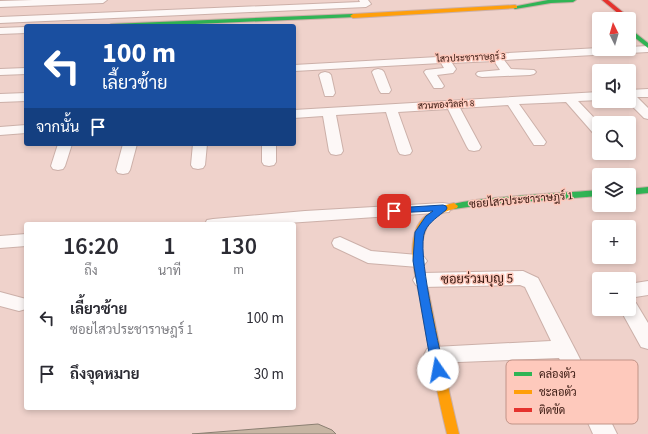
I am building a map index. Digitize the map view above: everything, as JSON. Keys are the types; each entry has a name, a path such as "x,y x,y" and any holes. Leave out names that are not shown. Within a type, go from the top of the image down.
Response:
{"street":[{"path":"0,4 104,0"},
{"path":"0,20 273,4 366,4 363,0"},
{"path":"158,24 507,9 551,1 573,0"},
{"path":"593,0 608,12"},
{"path":"605,0 619,12"},
{"path":"636,26 648,35"},
{"path":"0,31 24,30"},
{"path":"636,36 648,46"},
{"name":"ไสวประชาราษฎร์ 3","path":"296,68 417,56 445,60 648,49"},
{"path":"497,57 508,73"},
{"path":"296,76 429,70 430,72 449,71 450,69 445,60"},
{"path":"2,78 13,72 24,71"},
{"path":"378,72 385,90"},
{"path":"430,72 438,86"},
{"path":"482,74 530,72"},
{"path":"325,74 329,93"},
{"path":"636,94 648,93"},
{"name":"สวนทองวิลล่า 8","path":"296,114 592,96"},
{"path":"0,98 24,97"},
{"path":"569,98 592,123"},
{"path":"511,101 538,142"},
{"path":"636,102 648,115"},
{"path":"452,104 474,147"},
{"path":"391,108 405,151"},
{"path":"329,112 336,151"},
{"path":"0,131 24,130"},
{"path":"58,166 64,146"},
{"path":"124,170 130,146"},
{"path":"198,165 200,146"},
{"path":"269,146 269,162"},
{"path":"636,191 648,190"},
{"name":"ซอยไสวประชาราษฎร์ 1","path":"235,222 305,216 443,208 482,202 592,194"},
{"name":"ซอยไสวประชาราษฎร์ 1","path":"443,208 429,218 420,232 418,261 434,355 453,434"},
{"path":"0,242 24,240"},
{"path":"340,243 368,258 418,261"},
{"name":"ซอยร่วมบุญ 5","path":"422,280 523,278 528,280 532,283 571,360"},
{"path":"636,290 648,288"},
{"path":"0,299 19,304"},
{"path":"634,316 648,341"},
{"path":"434,355 565,348"},
{"name":"ซอยร่วมบุญ 5","path":"600,424 605,434"}],"building":[{"path":"318,424 332,430 336,434 192,434"}],"traffic: fast":[{"path":"515,7 551,1 573,0"},
{"path":"159,24 353,16"},
{"path":"636,36 648,46"},
{"path":"636,191 648,190"},
{"path":"454,206 482,202 592,194"}],"traffic: slow":[{"path":"353,16 515,7"},
{"path":"453,434 441,384 420,275 418,241 422,227 433,214 454,206"}],"traffic: jam":[{"path":"605,0 620,12"}],"route":[{"path":"394,211 443,208 429,218 420,232 418,261 434,355 438,370"}]}
